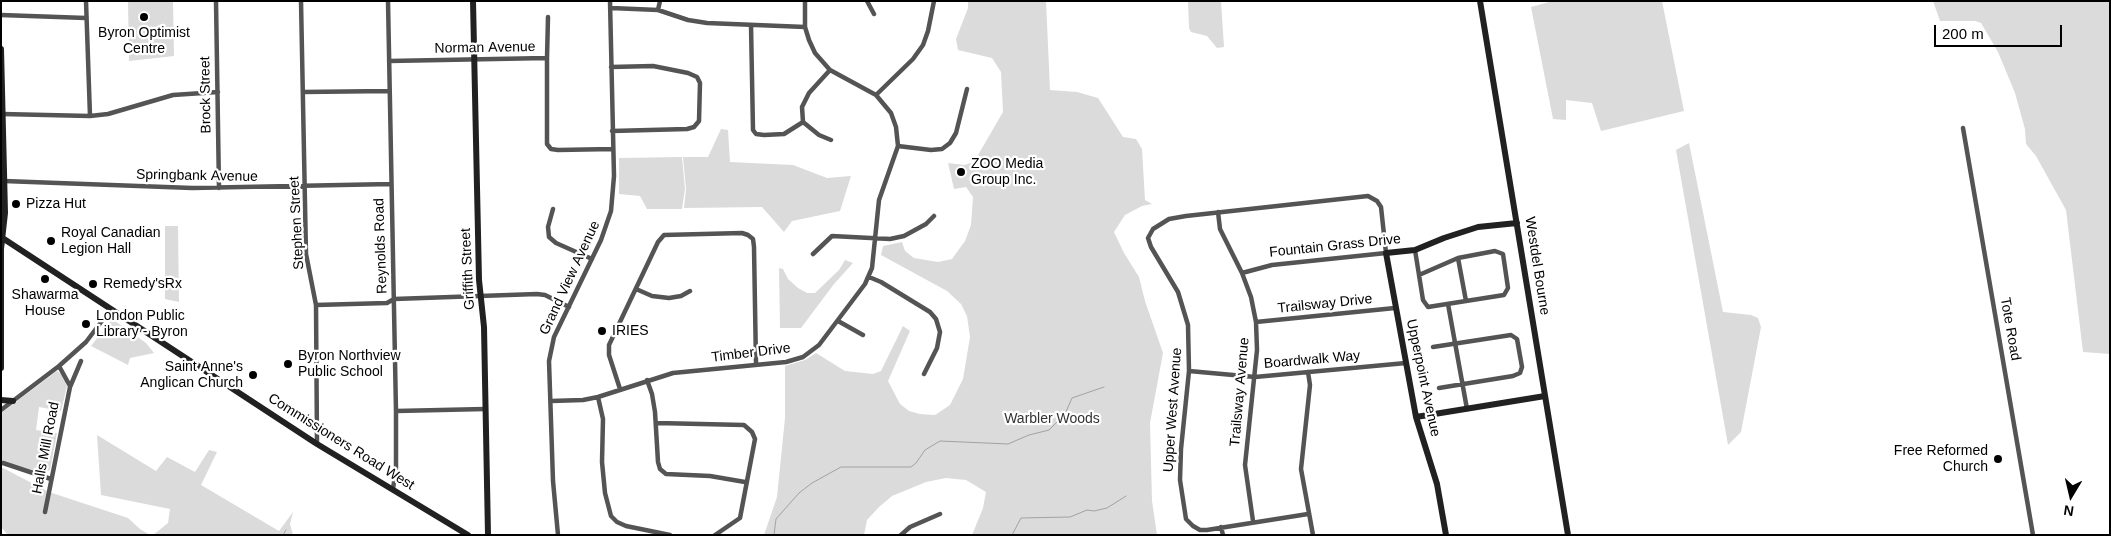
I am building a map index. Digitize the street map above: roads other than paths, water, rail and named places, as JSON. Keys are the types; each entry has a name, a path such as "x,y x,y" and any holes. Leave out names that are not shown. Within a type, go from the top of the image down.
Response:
{"street":[{"path":"86,1 90,116"},
{"name":"Brock Street","path":"216,1 219,188"},
{"name":"Stephen Street","path":"301,1 306,254 316,305 317,444"},
{"name":"Reynolds Road","path":"388,1 396,411 396,468 393,489"},
{"name":"Griffith Street","path":"473,1 479,280 484,327 488,535"},
{"name":"Grand View Avenue","path":"558,535 553,481 549,361 551,346 608,224 611,211 614,176 610,1"},
{"path":"658,10 660,1"},
{"name":"Timber Drive","path":"551,401 583,400 598,397 672,373 786,362 803,357 819,345 869,277 879,200 898,146 896,127 891,113 876,94 830,70 815,53 808,40 805,27 805,1"},
{"path":"866,1 874,14"},
{"path":"876,94 913,59 923,44 934,1"},
{"name":"Westdel Bourne","path":"1480,1 1568,535"},
{"path":"610,8 658,10 688,20 805,27"},
{"path":"1,15 86,18"},
{"path":"547,58 548,17"},
{"path":"751,25 753,130 756,134 784,134 803,122"},
{"path":"1,49 5,213 2,237 1,368"},
{"name":"Norman Avenue","path":"389,61 547,58 547,144 551,149 558,150 613,149"},
{"path":"611,68 653,66 688,73 697,78 700,84 699,121 694,127 687,130 612,131"},
{"path":"830,70 809,93 802,107 803,122 819,135 831,140"},
{"path":"898,146 931,150 942,149 950,143 956,133 967,89"},
{"path":"303,92 389,91"},
{"path":"2,114 90,116 108,114 173,95 218,92"},
{"name":"Tote Road","path":"1963,128 2034,535"},
{"name":"Springbank Avenue","path":"4,181 219,188 391,184"},
{"name":"Upper West Avenue","path":"1308,514 1200,530 1186,519 1180,472 1189,371 1188,325 1178,292 1151,247 1148,238 1153,229 1169,219 1368,196 1377,200 1381,207 1386,254"},
{"path":"553,210 548,227 548,238 556,244 592,259"},
{"name":"Trailsway Avenue","path":"1218,212 1220,229 1242,273 1251,297 1256,322 1257,350 1245,465 1254,521"},
{"path":"814,254 829,238 836,235 890,240 904,236 926,224 934,216"},
{"name":"Fountain Grass Drive","path":"1242,273 1272,264 1415,250 1478,227 1517,223"},
{"path":"620,389 609,355 609,345 658,242 664,235 742,233 753,239 756,364"},
{"name":"Commissioners Road West","path":"2,237 317,444 468,535"},
{"path":"1415,250 1419,275 1425,305 1428,307 1504,295 1508,288 1503,254 1495,250 1458,258 1419,275"},
{"name":"Upperpoint Avenue","path":"1386,254 1416,417 1438,484 1446,535"},
{"path":"1458,258 1466,301"},
{"path":"869,277 881,282 930,312 936,319 940,332 937,348 924,374"},
{"path":"636,289 652,296 669,298 681,296 690,291"},
{"path":"316,305 387,303 394,299 545,295 569,307"},
{"path":"1448,304 1467,409"},
{"name":"Trailsway Drive","path":"1256,322 1395,308"},
{"name":"Halls Mill Road","path":"1,410 59,366 86,342 111,309"},
{"path":"838,321 863,335"},
{"path":"1433,347 1511,335 1517,339 1522,367 1520,373 1513,376 1439,388"},
{"name":"Halls Mill Road","path":"45,512 70,387 82,361"},
{"name":"Boardwalk Way","path":"1189,371 1255,376 1406,363"},
{"name":"Halls Mill Road","path":"59,366 70,387"},
{"path":"1308,372 1310,385 1301,469 1313,535"},
{"path":"646,380 652,394 657,423 660,470 666,474 716,476 746,482"},
{"path":"1416,417 1545,396"},
{"path":"598,397 603,419 602,462 605,493 611,516 617,522 626,526 670,535"},
{"path":"1,400 13,401"},
{"path":"396,411 485,409"},
{"path":"657,423 744,425 752,432 755,439 740,518 714,535"},
{"path":"3,463 51,479"},
{"path":"901,535 910,527 940,514"},
{"path":"1222,527 1223,535"}],"waterway":[{"path":"774,535 776,519 799,493 812,483 841,467 911,467 925,450 940,441 1008,444 1029,435 1049,430 1065,414 1072,398 1104,387"},
{"path":"1012,535 1021,518 1070,517 1087,510 1094,511 1107,508 1126,496"},
{"path":"283,535 286,530"}],"place":[{"name":"Byron Optimist Centre","path":"144,17"},
{"name":"ZOO Media Group Inc.","path":"961,172"},
{"name":"Pizza Hut","path":"16,204"},
{"name":"Royal Canadian Legion Hall","path":"51,241"},
{"name":"Shawarma House","path":"45,279"},
{"name":"Remedy'sRx","path":"93,284"},
{"name":"London Public Library - Byron","path":"86,324"},
{"name":"IRIES","path":"602,331"},
{"name":"Byron Northview Public School","path":"288,364"},
{"name":"Saint Anne's Anglican Church","path":"253,375"},
{"name":"Free Reformed Church","path":"1998,459"}],"park label":[{"name":"Warbler Woods","path":"1052,419"}]}
